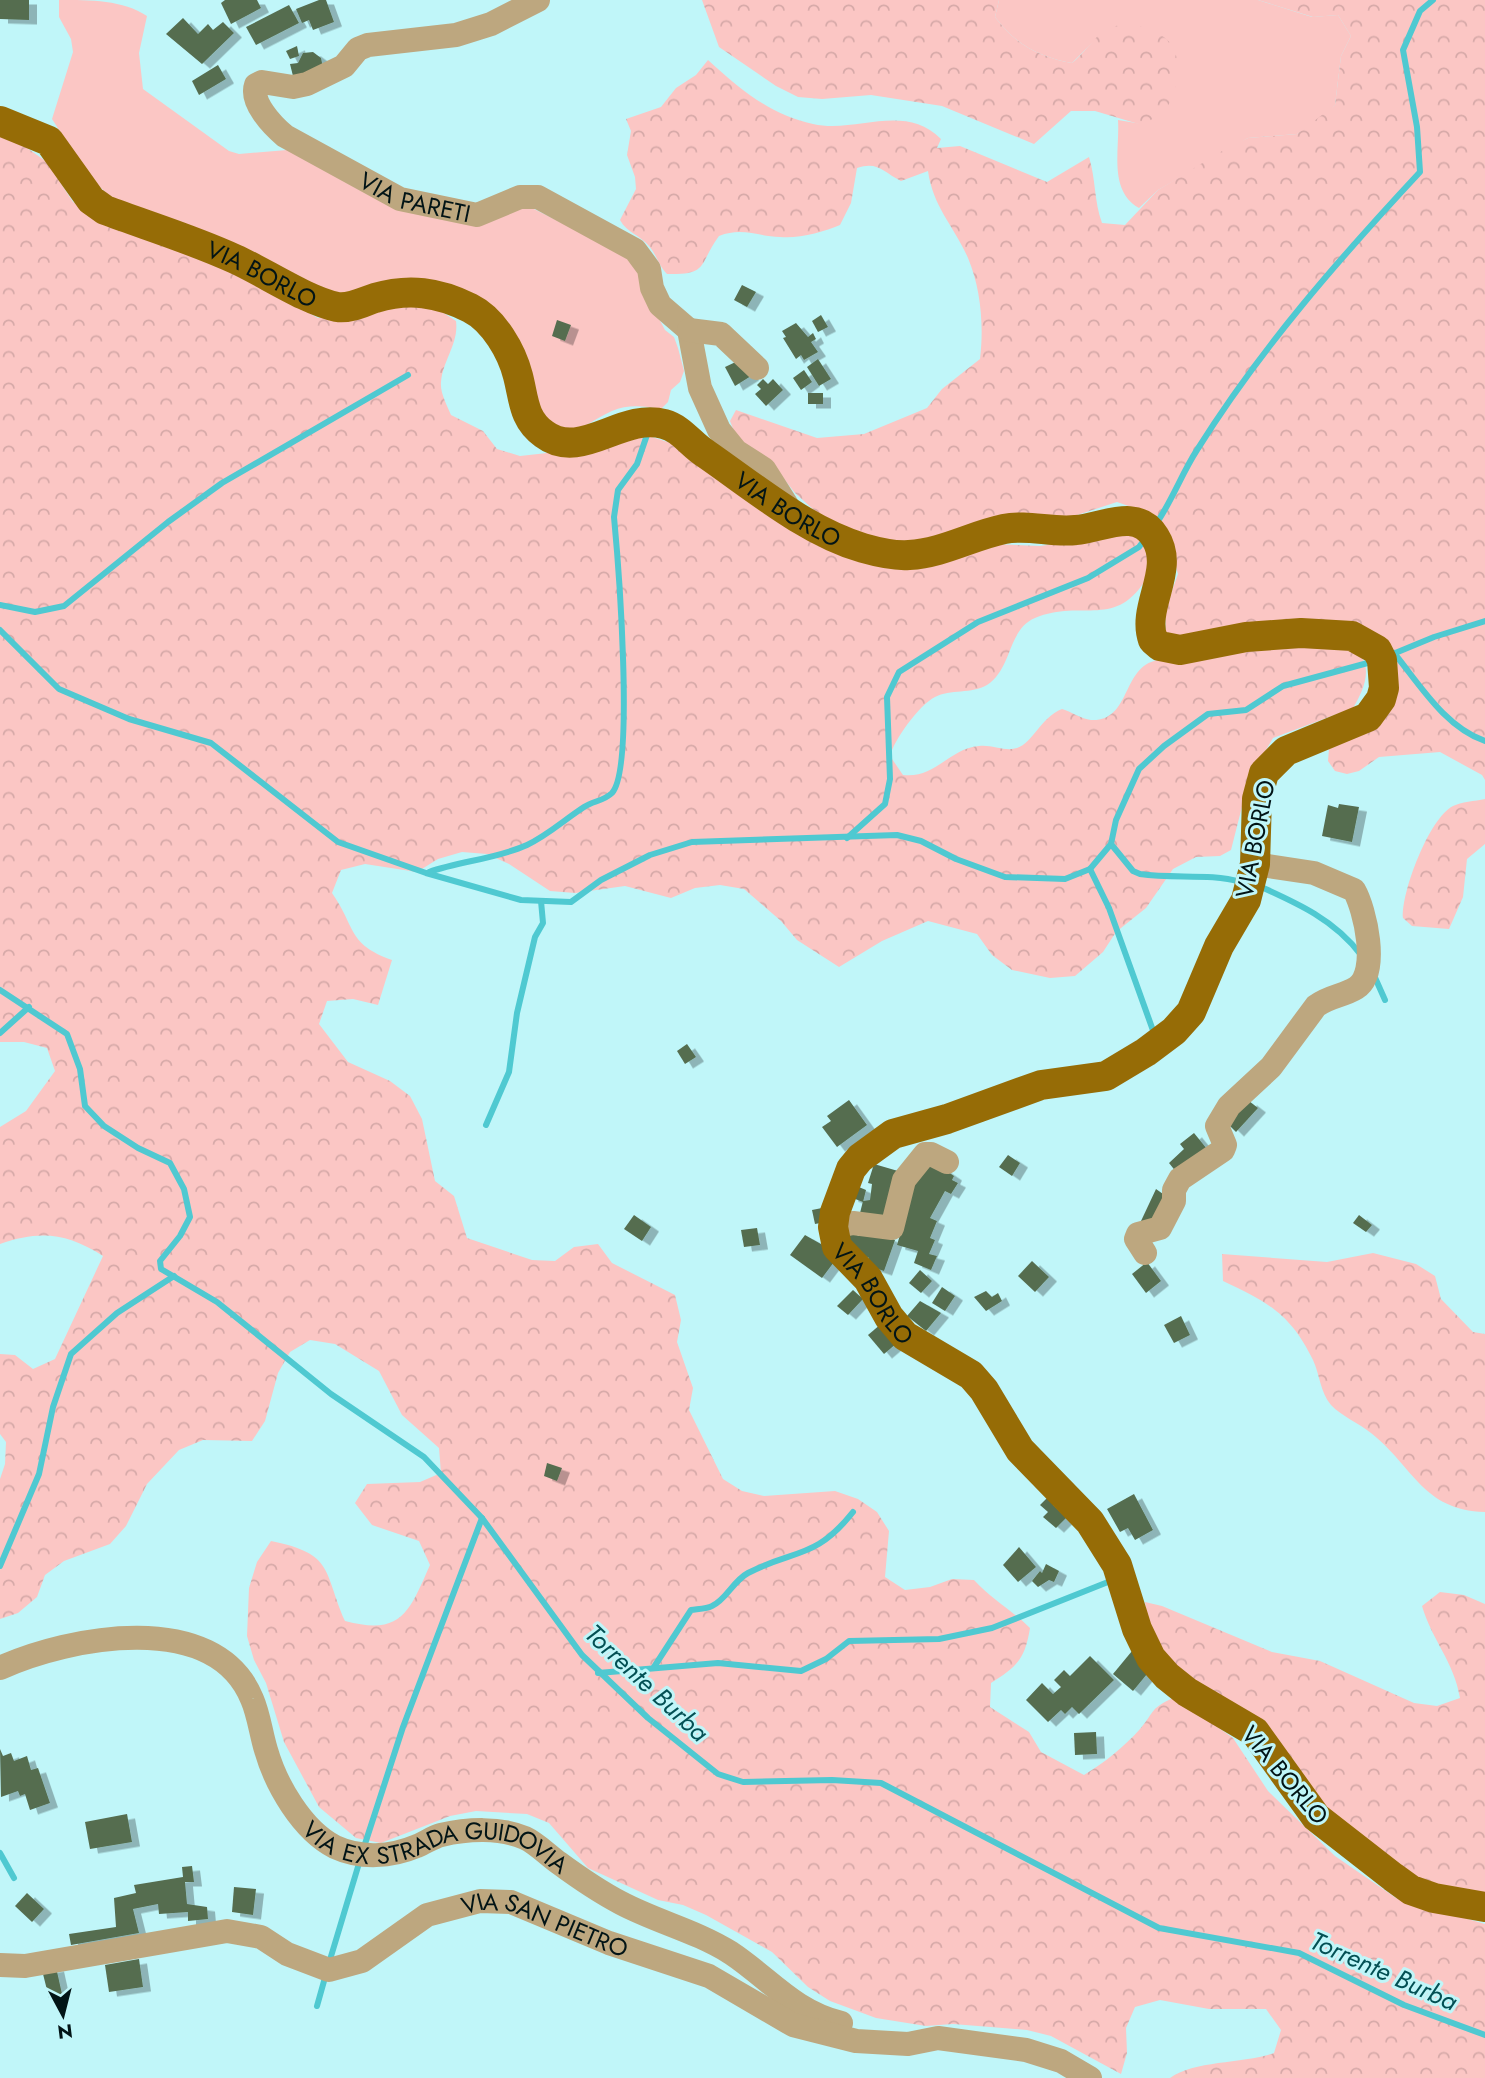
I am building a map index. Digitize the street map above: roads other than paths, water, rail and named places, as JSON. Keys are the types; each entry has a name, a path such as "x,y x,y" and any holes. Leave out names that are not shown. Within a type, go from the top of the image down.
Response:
{"main road":[{"name":"VIA BORLO","path":"0,121 49,141 91,200 105,211 232,258 328,304 347,307 413,291 443,298 476,311 494,327 513,362 526,415 544,435 555,441 579,443 628,425 658,422 675,428 701,451 828,537 867,549 905,555 943,551 1008,528 1076,530 1117,521 1133,522 1145,526 1155,536 1160,548 1162,573 1150,621 1153,640 1160,646 1180,650 1247,636 1301,632 1336,633 1366,641 1377,650 1385,674 1381,699 1368,717 1286,751 1265,773 1258,799 1255,864 1246,901 1219,946 1191,1012 1160,1042 1106,1076 1041,1085 947,1119 893,1134 860,1158 851,1169 839,1196 833,1227 837,1247 869,1279 897,1328 905,1336 971,1375 984,1390 1020,1450 1090,1522 1117,1565 1138,1629 1151,1658 1167,1676 1187,1692 1255,1731 1288,1782 1316,1816 1393,1877 1411,1890 1434,1898 1485,1907"}],"street":[{"name":"VIA PARETI","path":"538,0 491,23 456,35 368,45 358,49 344,66 307,84 293,87 262,82 256,85 255,96 273,126 285,136 400,200 477,215 520,197 538,197 635,250 649,269 652,288 660,305 689,330"},
{"path":"757,368 721,334 689,330 700,388 719,430 736,451 764,469 791,511"},
{"path":"1145,1253 1136,1239 1138,1234 1160,1228 1174,1201 1174,1190 1180,1179 1223,1150 1225,1145 1217,1126 1229,1106 1271,1067 1316,1006 1324,999 1356,988 1363,979 1367,921 1354,890 1314,873 1255,864"},
{"path":"833,1227 853,1223 892,1227 904,1180 925,1154 931,1154 947,1163"},
{"name":"VIA EX STRADA GUIDOVIA","path":"0,1668 17,1660 114,1637 159,1637 188,1644 213,1657 243,1684 252,1698 267,1754 294,1809 317,1834 335,1846 365,1856 390,1854 439,1835 472,1830 493,1831 525,1838 621,1903 709,1939 750,1965 786,1999 822,2018 862,2028 938,2038"},
{"name":"VIA SAN PIETRO","path":"0,1965 25,1966 227,1931 261,1937 287,1954 328,1970 362,1961 427,1915 480,1901 511,1902 609,1943 709,1976 793,2025 856,2041 908,2044 938,2038 1026,2050 1062,2060 1090,2078"}],"waterway":[{"path":"1156,524 1197,450 1247,376 1330,272 1420,172 1417,127 1403,50 1420,11 1433,0"},
{"path":"0,605 35,612 64,606 168,522 222,483 408,375"},
{"path":"429,872 503,854 527,845 584,807 612,793 619,776 624,706 614,517 618,490 637,464 648,432"},
{"path":"847,838 885,804 890,779 887,697 899,672 978,622 1088,578 1139,547 1145,539"},
{"path":"1388,656 1434,637 1485,621"},
{"path":"0,630 59,689 129,719 211,743 338,842 426,873 521,900 571,902 601,880 650,855 692,842 897,835 921,841 956,859 1005,877 1065,879 1090,869 1111,844 1116,820 1139,769 1164,746 1208,714 1246,710 1283,686 1375,661"},
{"path":"1394,653 1445,715 1471,735 1485,741"},
{"path":"1111,844 1133,871 1140,874 1241,882"},
{"path":"1090,869 1109,908 1155,1036"},
{"path":"1259,886 1327,922 1361,955"},
{"path":"486,1125 509,1072 517,1013 535,937 543,923 541,901"},
{"path":"1373,973 1385,1000"},
{"name":"Torrente Burba","path":"0,990 67,1034 80,1069 85,1106 104,1126 138,1148 170,1163 184,1189 190,1217 180,1236 160,1261 161,1269 217,1302 331,1394 424,1457 482,1518 582,1655 648,1718 718,1774 743,1782 832,1780 881,1783 1159,1928 1299,1953 1404,2005 1485,2035"},
{"path":"0,1033 29,1007"},
{"path":"0,1566 39,1474 53,1407 71,1354 117,1313 174,1276"},
{"path":"654,1667 691,1610 707,1608 717,1603 748,1573 815,1546 853,1512"},
{"path":"363,1850 403,1727 482,1518"},
{"path":"598,1673 718,1663 801,1671 826,1659 849,1641 939,1639 992,1628 1108,1582"},
{"path":"0,1853 14,1878"},
{"path":"329,1963 360,1860"},
{"path":"317,2006 326,1974"}]}
